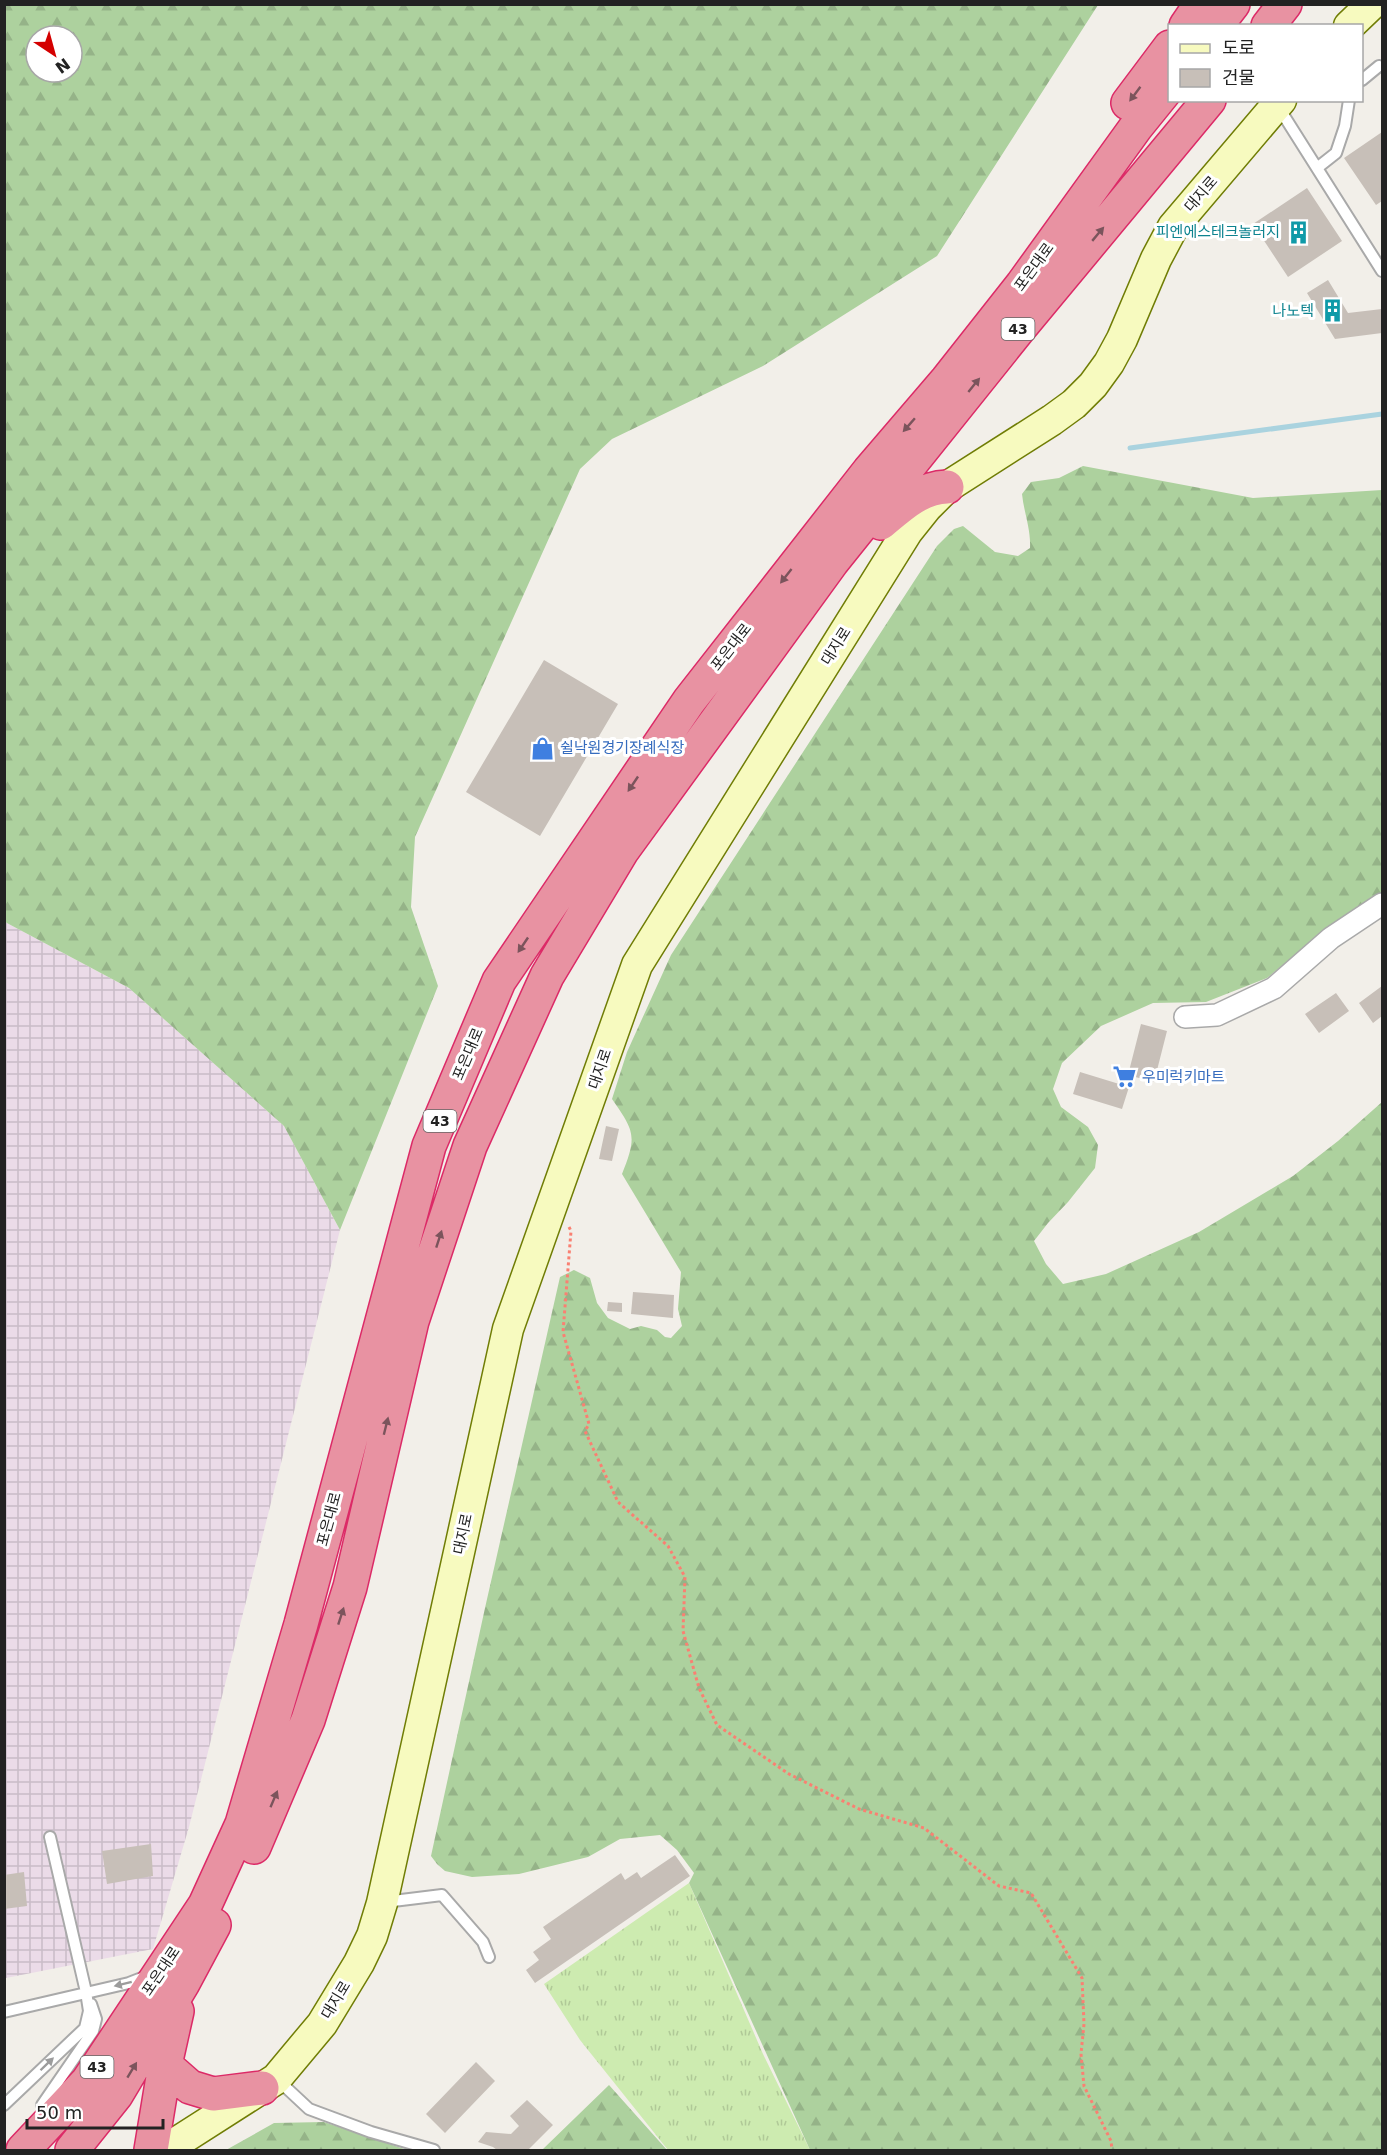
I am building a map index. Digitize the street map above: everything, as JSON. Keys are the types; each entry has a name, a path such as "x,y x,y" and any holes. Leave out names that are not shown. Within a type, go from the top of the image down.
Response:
{"highway":[{"path":"1187,24 1201,4"},
{"path":"1218,24 1233,4"},
{"path":"1270,24 1285,4"},
{"path":"947,380 978,327 1104,135 1168,50"},
{"name":"포은대로","path":"72,2151 116,2095 242,1824 301,1624 429,1146 499,981 689,701 869,471 947,380 1022,285 1136,127 1168,87"},
{"name":"포은대로","path":"23,2151 88,2081 171,1977 255,1844 308,1720 350,1587 412,1320 470,1146 547,976 622,851 832,562 1018,330 1207,102"},
{"path":"832,562 911,498 934,487 947,487"},
{"path":"151,2151 165,2065 171,1977"},
{"path":"4,2141 171,1977"},
{"path":"165,2065 190,2087 213,2094 269,2083"}],"main road":[{"path":"1351,24 1372,4"},
{"name":"대지로","path":"165,2151 269,2083 322,2024 359,1963 372,1936 382,1903 508,1329 637,965 908,532 927,507 947,487 1052,420 1074,404 1093,385 1109,363 1122,339 1156,259 1173,227 1279,103"}],"street":[{"path":"1185,1017 1217,1015 1274,988 1331,938 1383,904"}],"lane":[{"path":"1363,80 1379,66"},
{"path":"1317,168 1336,153 1345,126 1349,102"},
{"path":"1279,103 1317,168 1383,271"},
{"path":"4,2105 85,2028 89,2011 50,1837"},
{"path":"382,1903 442,1895 483,1942 489,1957"},
{"path":"4,2012 86,1992 171,1977"},
{"path":"42,2105 93,2031 96,2019 86,1992"},
{"path":"269,2083 309,2109 371,2132 434,2151"}],"path":[{"path":"554,1203 571,1232 563,1332 589,1424 585,1431 618,1502 668,1546 686,1577 683,1631 699,1688 717,1725 789,1774 859,1809 924,1828 999,1886 1031,1893 1082,1978 1084,2024 1081,2054 1084,2086 1110,2141 1112,2151"}],"shaded area":[{"path":"5,922 129,988 284,1126 340,1230 189,1827 153,1949 6,1978 5,1993"}],"green space":[{"path":"4,5 1098,5 937,256 763,366 612,439 580,469 415,837 411,907 438,986 340,1230 284,1126 129,988 5,922"},
{"path":"1083,466 1253,498 1382,490 1382,894 1322,933 1267,978 1206,1002 1153,1003 1101,1026 1062,1063 1053,1089 1061,1107 1088,1127 1098,1145 1095,1168 1034,1241 1046,1264 1063,1284 1106,1274 1199,1232 1293,1176 1338,1141 1382,1102 1382,2150 810,2150 689,1883 694,1873 677,1850 660,1835 620,1839 588,1857 519,1874 472,1877 445,1871 431,1856 560,1277 574,1270 590,1278 597,1303 608,1318 630,1329 641,1326 657,1330 665,1337 671,1338 682,1326 678,1309 681,1272 622,1174 630,1151 631,1135 625,1119 612,1099 627,1052 671,955 937,546 954,529 963,526 995,552 1018,556 1030,548 1022,494 1031,482 1059,478"},
{"path":"689,1883 763,2054 810,2150 668,2150 580,2040 544,1984"},
{"path":"609,2085 667,2150 542,2150"},
{"path":"324,2122 407,2150 226,2150 274,2123"}],"building":[{"path":"1382,132 1382,201 1376,205 1344,158"},
{"name":"피엔에스테크놀러지","path":"1307,188 1342,241 1288,277 1253,224"},
{"name":"나노텍","path":"1328,280 1348,313 1382,309 1382,333 1335,339 1307,293"},
{"name":"쉴낙원경기장례식장","path":"544,660 618,704 540,836 466,792"},
{"path":"1382,986 1382,1016 1373,1023 1359,1003"},
{"path":"1336,993 1349,1011 1319,1033 1305,1014"},
{"path":"1141,1024 1167,1031 1154,1082 1128,1075"},
{"path":"1080,1072 1129,1087 1122,1109 1073,1094"},
{"path":"606,1126 619,1129 612,1161 599,1159"},
{"path":"633,1292 674,1295 673,1318 631,1314"},
{"path":"608,1302 622,1303 622,1312 607,1311"},
{"path":"151,1844 153,1876 107,1884 102,1851"},
{"path":"675,1855 690,1876 535,1983 526,1970 539,1960 533,1952 551,1939 543,1927 621,1873 625,1880 637,1872 641,1878"},
{"path":"24,1872 27,1906 4,1909 4,1875"},
{"path":"476,2062 495,2081 445,2133 426,2114"},
{"path":"527,2100 553,2125 528,2150 497,2150 478,2142 486,2132 511,2134 519,2126 510,2116"}],"waterway":[{"path":"1130,448 1382,414"}],"place":[{"name":"피엔에스테크놀러지","path":"1298,232"},
{"name":"나노텍","path":"1332,311"},
{"name":"쉴낙원경기장례식장","path":"542,748"},
{"name":"우미럭키마트","path":"1124,1077"}]}
